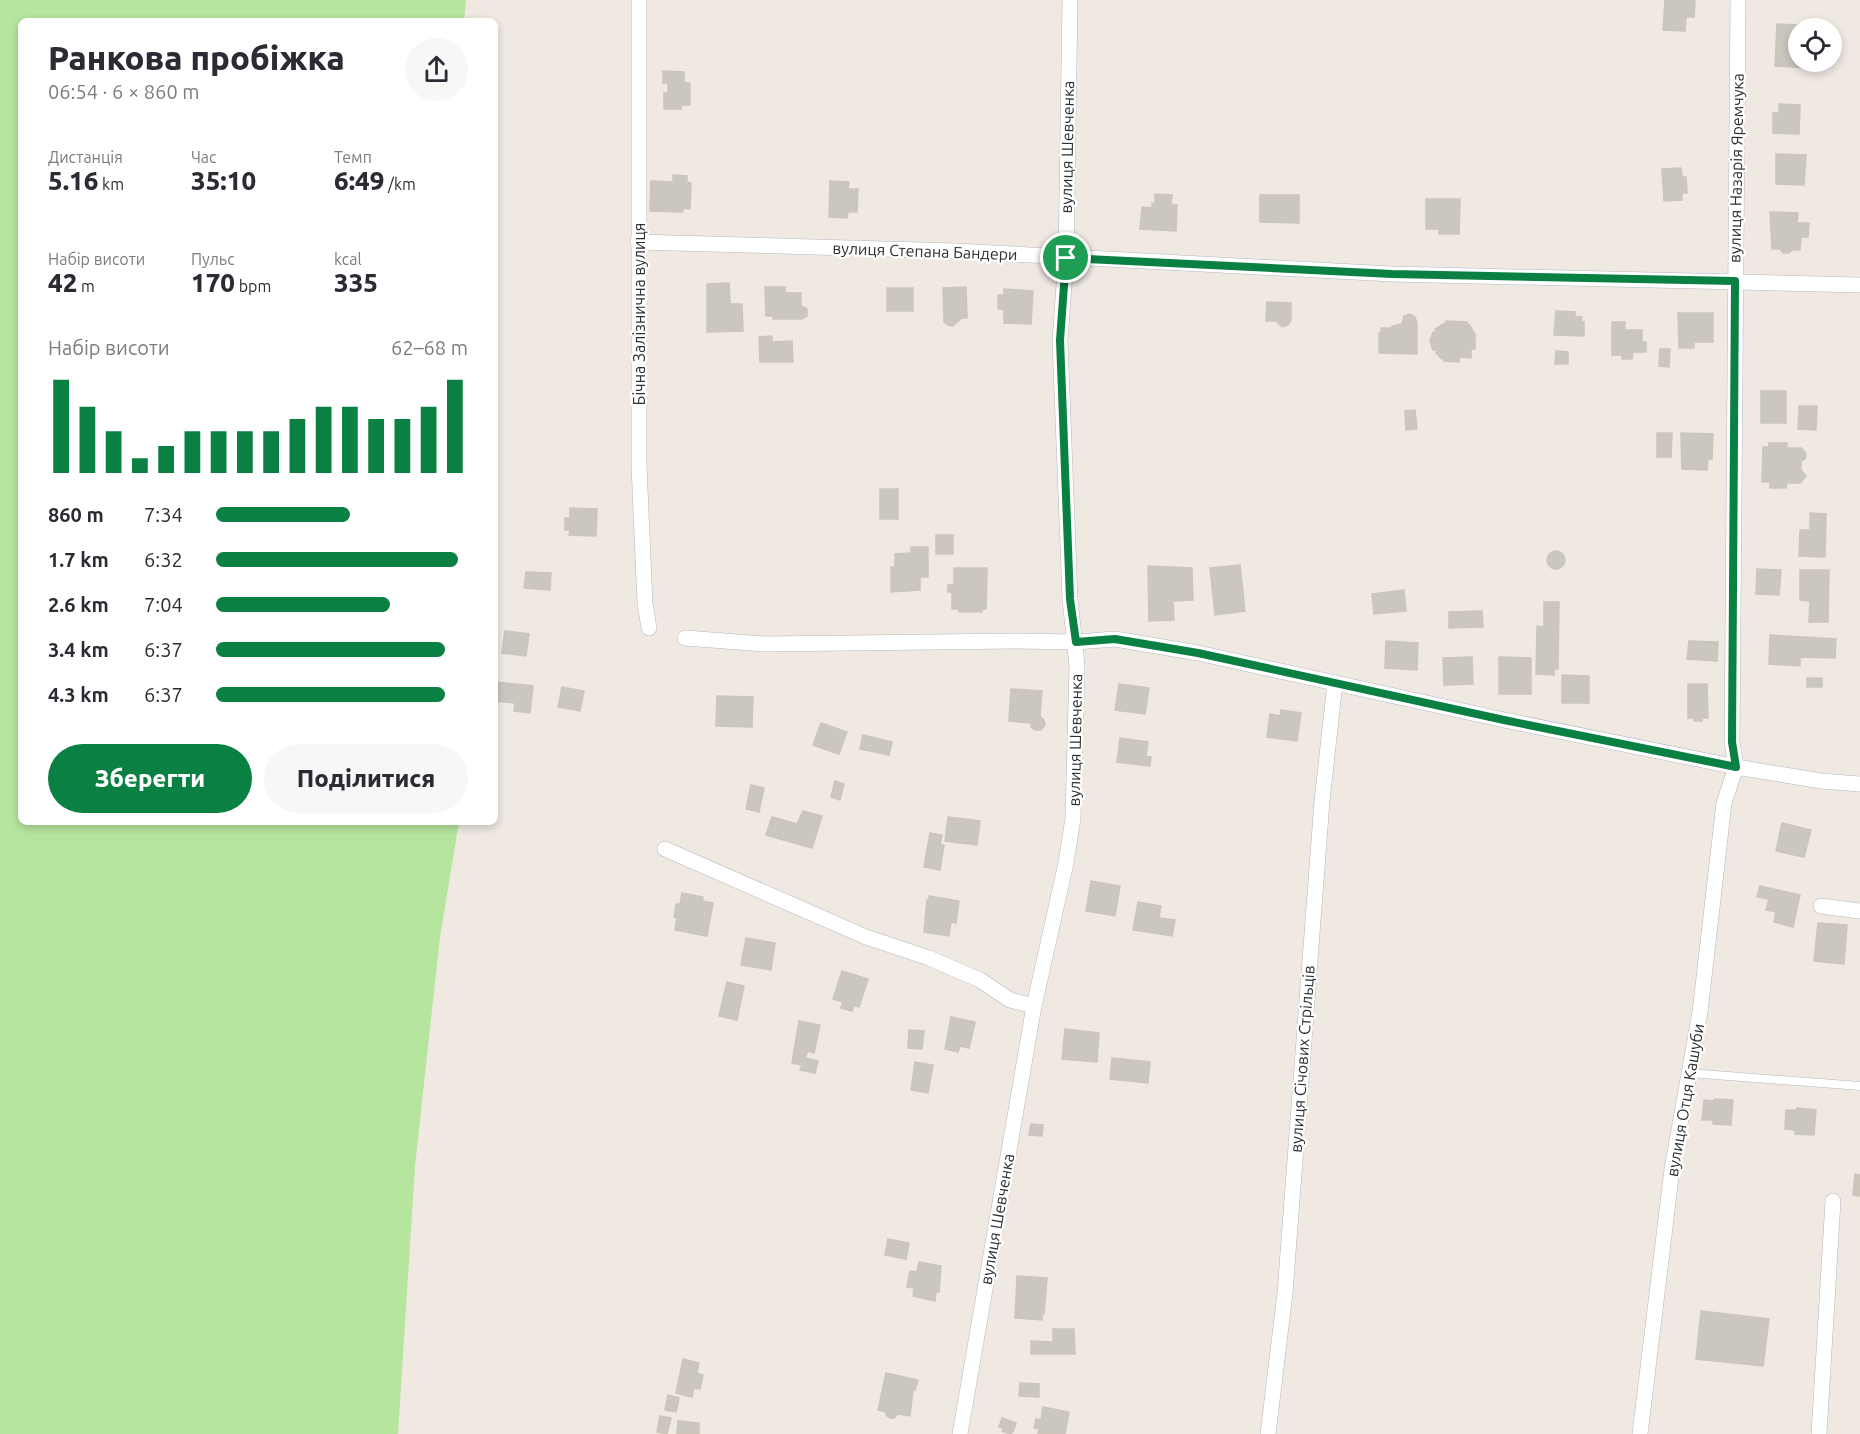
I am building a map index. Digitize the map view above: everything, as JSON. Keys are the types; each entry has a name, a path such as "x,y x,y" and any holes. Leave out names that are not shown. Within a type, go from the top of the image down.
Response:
{"street":[{"name":"Бічна Залізнична вулиця","path":"639,0 639,465 645,604 649,628"},
{"name":"вулиця Шевченка","path":"960,1434 1035,1006 1066,863 1073,818 1077,666 1070,599 1060,352 1066,258 1070,0"},
{"name":"вулиця Назарія Яремчука","path":"1736,767 1732,742 1738,0"},
{"name":"вулиця Степана Бандери","path":"638,242 956,251 1392,274 1860,285"},
{"path":"685,638 765,644 1076,642 1115,639 1198,653 1504,720 1736,767 1821,781 1860,784"},
{"name":"вулиця Січових Стрільців","path":"1268,1434 1285,1293 1322,801 1335,683"},
{"name":"вулиця Отця Кашуби","path":"1640,1434 1672,1169 1700,1012 1724,803 1736,767"},
{"path":"665,849 866,937 929,958 980,980 1010,1000 1035,1006"},
{"path":"1821,906 1860,911"},
{"path":"1819,1434 1833,1201"}],"lane":[{"path":"1689,1072 1860,1086"}],"green space":[{"path":"0,0 466,0 464,18 18,18 18,825 459,825 440,937 415,1166 398,1434 0,1434"}],"building":[{"path":"1665,0 1695,1 1694,17 1686,17 1685,31 1663,30"},
{"path":"1777,24 1788,25 1788,67 1775,66"},
{"path":"663,71 684,72 684,83 690,83 690,105 681,105 681,109 664,109 664,93 668,93 668,83 663,83"},
{"path":"1779,104 1800,105 1799,134 1773,133 1773,113 1779,113"},
{"path":"1776,154 1806,155 1804,185 1776,184"},
{"path":"1681,168 1682,177 1686,177 1687,193 1682,193 1682,200 1664,201 1662,169"},
{"path":"673,175 687,176 687,182 691,183 690,209 683,208 683,212 650,211 651,181 673,182"},
{"path":"830,181 849,182 848,189 858,189 857,212 848,212 847,218 829,217"},
{"path":"1155,194 1172,195 1171,205 1177,205 1176,231 1140,229 1142,207 1152,208 1152,203 1155,204"},
{"path":"1260,195 1299,195 1299,223 1260,222"},
{"path":"1426,199 1460,199 1459,234 1439,234 1439,229 1426,229"},
{"path":"1770,212 1798,213 1797,223 1809,223 1808,237 1801,237 1800,250 1783,253 1780,249 1772,249"},
{"path":"729,283 730,304 742,304 743,331 707,332 707,284"},
{"path":"765,287 785,287 785,293 801,293 801,306 807,309 807,316 802,319 773,319 774,316 766,316"},
{"path":"966,287 967,318 962,318 953,326 948,325 944,322 943,288"},
{"path":"887,288 913,288 913,311 887,311"},
{"path":"1004,289 1033,291 1031,324 1004,323 1004,309 998,309 998,295 1004,295"},
{"path":"1267,302 1291,303 1291,320 1288,325 1282,327 1276,321 1266,321"},
{"path":"1556,311 1575,312 1575,317 1582,317 1584,336 1554,335"},
{"path":"1678,313 1713,313 1713,342 1694,342 1694,348 1679,348"},
{"path":"1410,314 1415,317 1417,323 1417,354 1379,353 1381,328 1392,328 1392,326 1402,324 1404,316"},
{"path":"1446,321 1467,322 1467,326 1469,324 1474,333 1471,334 1475,334 1475,349 1471,349 1471,358 1459,357 1459,362 1444,361 1444,357 1442,359 1436,353 1438,350 1433,350 1430,341 1433,332 1437,332 1435,329 1445,323 1446,325"},
{"path":"1612,322 1625,322 1625,330 1642,330 1642,342 1646,342 1646,352 1633,352 1632,359 1622,359 1622,355 1612,355"},
{"path":"772,336 772,342 792,341 793,362 760,362 759,337"},
{"path":"1660,349 1670,349 1669,367 1659,366"},
{"path":"1556,351 1568,352 1568,364 1555,364"},
{"path":"1761,391 1786,391 1786,423 1761,423"},
{"path":"1799,406 1817,406 1816,430 1798,429"},
{"path":"1415,410 1417,429 1406,430 1405,411"},
{"path":"1657,433 1672,433 1671,457 1657,457"},
{"path":"1681,433 1713,434 1712,459 1708,459 1707,470 1682,469"},
{"path":"1769,443 1787,443 1787,448 1801,448 1805,452 1805,459 1801,461 1801,470 1806,476 1800,483 1787,483 1786,488 1770,488 1770,482 1762,482 1763,447 1769,447"},
{"path":"880,489 898,489 898,519 880,519"},
{"path":"570,508 597,509 596,536 569,535 570,530 565,530 565,518 570,518"},
{"path":"1810,513 1826,514 1825,557 1799,556 1800,530 1810,530"},
{"path":"936,535 953,535 953,554 936,554"},
{"path":"911,547 928,547 928,577 920,577 920,590 891,592 891,567 895,567 895,554 911,553"},
{"path":"1552,551 1560,551 1565,556 1563,567 1552,569 1547,564 1547,556"},
{"path":"1240,565 1245,611 1215,615 1210,568"},
{"path":"1148,566 1192,568 1193,600 1173,601 1174,620 1149,621"},
{"path":"954,568 987,568 986,609 982,609 982,612 959,612 958,609 952,609 952,592 948,592 948,585 954,585"},
{"path":"1757,569 1781,570 1779,595 1756,594"},
{"path":"1800,570 1829,570 1828,622 1809,622 1810,601 1800,600"},
{"path":"526,572 551,573 550,590 524,588"},
{"path":"1404,590 1406,611 1374,614 1372,594"},
{"path":"1544,602 1559,602 1558,669 1554,669 1554,675 1536,674 1537,626 1544,627"},
{"path":"1482,611 1483,627 1449,628 1449,612"},
{"path":"505,631 529,634 526,656 502,653"},
{"path":"1770,635 1836,639 1835,658 1800,657 1800,666 1769,664"},
{"path":"1386,641 1418,643 1417,670 1385,668"},
{"path":"1689,641 1718,642 1717,661 1687,659"},
{"path":"1472,657 1473,684 1444,685 1443,658"},
{"path":"1499,657 1531,658 1531,694 1499,694"},
{"path":"1562,675 1589,676 1589,703 1562,703"},
{"path":"1807,678 1822,678 1822,687 1807,687"},
{"path":"498,682 533,686 530,713 514,711 515,703 498,701"},
{"path":"1119,684 1149,688 1145,714 1115,710"},
{"path":"1688,684 1707,684 1708,718 1702,718 1702,721 1688,718"},
{"path":"562,687 584,691 580,711 558,707"},
{"path":"1011,689 1042,691 1040,716 1045,725 1041,730 1035,730 1031,727 1031,723 1009,721"},
{"path":"717,696 753,697 752,727 716,726"},
{"path":"1281,710 1301,713 1297,741 1267,737 1270,714 1280,716"},
{"path":"821,723 847,732 839,754 813,745"},
{"path":"863,735 892,742 889,755 860,749"},
{"path":"1120,738 1148,742 1146,757 1151,757 1150,766 1117,762"},
{"path":"835,781 844,784 840,800 831,797"},
{"path":"751,785 764,788 759,812 746,809"},
{"path":"803,811 822,816 812,848 766,835 772,817 797,824"},
{"path":"948,817 980,821 977,845 945,841"},
{"path":"1782,823 1811,830 1804,857 1776,851"},
{"path":"930,833 942,835 940,845 944,845 940,870 924,867"},
{"path":"1091,881 1120,886 1115,916 1086,911"},
{"path":"1760,886 1800,895 1793,927 1774,922 1776,912 1766,910 1769,899 1757,897"},
{"path":"682,893 703,897 702,901 713,903 707,936 675,930 676,904 680,904"},
{"path":"929,896 959,901 956,923 951,922 949,936 924,932"},
{"path":"1138,902 1161,906 1159,918 1175,920 1172,936 1133,930"},
{"path":"1818,923 1847,925 1844,964 1814,961"},
{"path":"746,938 775,943 771,970 741,965"},
{"path":"842,971 868,979 859,1007 854,1005 852,1011 841,1008 843,1002 833,999"},
{"path":"727,982 744,986 737,1020 719,1016"},
{"path":"951,1017 975,1022 969,1048 960,1046 958,1052 945,1049"},
{"path":"799,1021 820,1025 814,1053 808,1051 805,1058 818,1061 815,1073 800,1070 802,1065 792,1063"},
{"path":"1065,1029 1099,1033 1097,1062 1062,1059"},
{"path":"909,1030 924,1031 922,1049 908,1048"},
{"path":"1112,1058 1150,1062 1148,1083 1110,1079"},
{"path":"915,1062 933,1065 928,1093 911,1090"},
{"path":"1714,1099 1733,1100 1731,1125 1713,1124 1713,1120 1702,1120 1704,1100 1714,1101"},
{"path":"1797,1108 1816,1110 1814,1135 1795,1134 1795,1130 1785,1129 1786,1110"},
{"path":"1031,1124 1043,1125 1042,1136 1029,1135"},
{"path":"1855,1174 1860,1175 1860,1196 1853,1195"},
{"path":"888,1239 909,1243 906,1259 885,1255"},
{"path":"919,1262 941,1266 939,1292 936,1292 935,1301 913,1296 914,1288 907,1287 910,1271 917,1272"},
{"path":"1017,1276 1047,1278 1042,1320 1015,1318"},
{"path":"1701,1311 1769,1319 1763,1366 1696,1359"},
{"path":"1053,1329 1074,1329 1075,1354 1031,1354 1031,1341 1053,1342"},
{"path":"683,1359 699,1363 697,1373 703,1375 700,1389 694,1388 692,1397 676,1393"},
{"path":"886,1373 918,1380 913,1390 910,1416 898,1414 890,1418 886,1412 878,1410"},
{"path":"1020,1383 1039,1384 1039,1397 1019,1396"},
{"path":"668,1395 679,1398 676,1412 665,1410"},
{"path":"1043,1407 1069,1412 1065,1434 1038,1434 1039,1429 1034,1428 1036,1419 1041,1420"},
{"path":"660,1416 671,1418 667,1434 657,1432"},
{"path":"1002,1418 1016,1423 1010,1434 999,1427"},
{"path":"678,1421 699,1423 699,1434 677,1434"}],"route":[{"path":"1066,258 1392,274 1735,281 1732,742 1736,767 1504,720 1198,653 1115,639 1076,642 1070,599 1060,340 1066,258"}]}
